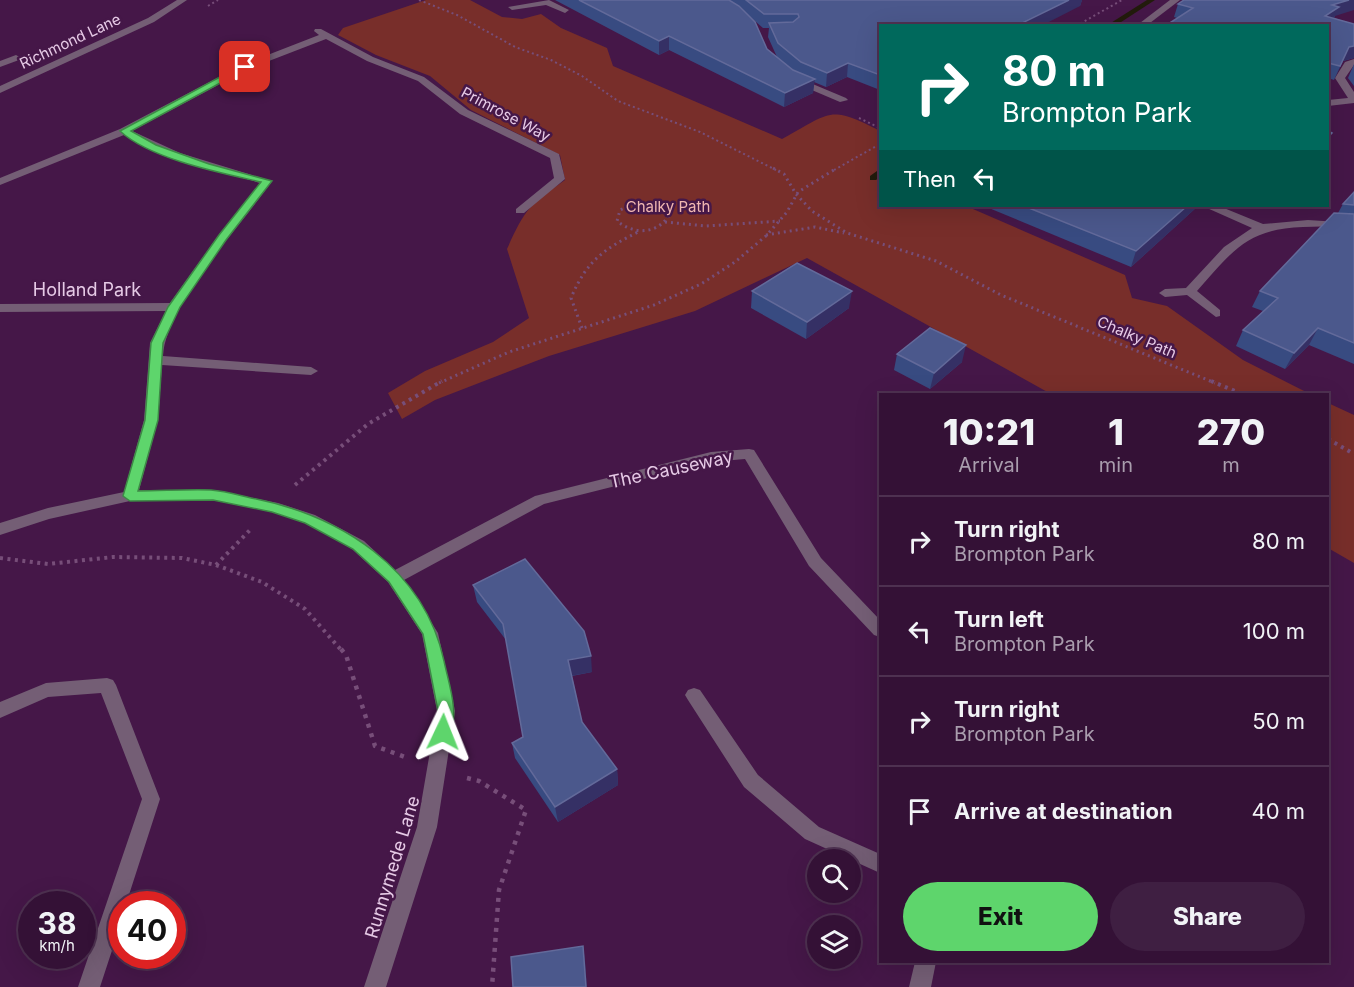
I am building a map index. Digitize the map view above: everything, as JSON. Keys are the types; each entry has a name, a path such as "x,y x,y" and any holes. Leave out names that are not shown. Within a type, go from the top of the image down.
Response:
{"street":[{"name":"Richmond Lane","path":"0,90 151,20 183,0"},
{"path":"1143,24 1176,0"},
{"path":"512,7 548,1 565,10"},
{"name":"Primrose Way","path":"315,30 370,59 421,79 464,112 555,156 560,179 520,211"},
{"path":"0,182 124,131 245,67 327,36"},
{"name":"Richmond Lane","path":"0,64 16,58"},
{"path":"1329,103 1354,100 1340,78 1348,64 1354,62"},
{"path":"788,73 796,80 843,100"},
{"path":"124,131 152,147 206,166 267,181 222,238 174,307 157,343 151,420 130,496"},
{"path":"1213,207 1259,227"},
{"path":"1165,293 1190,291 1239,238 1259,227 1294,223 1354,226"},
{"path":"1190,291 1216,313"},
{"name":"Holland Park","path":"0,308 174,307"},
{"path":"155,360 311,371"},
{"name":"The Causeway","path":"394,578 540,500 711,458 749,454 814,562 879,629"},
{"name":"Runnymede Lane","path":"0,529 48,514 130,496 213,495 273,507 310,519 358,545 394,578 430,633 446,711 427,827 375,987"},
{"path":"0,710 45,690 107,685 151,799 89,987"},
{"path":"694,695 751,781 812,833 879,864"},
{"path":"920,987 926,963"}],"path":[{"name":"Chalky Path","path":"419,0 457,15 515,47 551,60 582,76 618,101 700,132 784,174 796,194 812,211 848,233 936,261 1001,295 1240,393"},
{"path":"1080,24 1122,0"},
{"path":"0,558 48,564 113,557 182,558 216,565 318,462 384,412 446,379 499,356 628,315 701,284 725,269 780,221 788,212 796,194 879,145"},
{"path":"665,222 666,212 654,204 636,203 620,210 617,221 622,226 640,231 650,230 665,222 706,226 780,221"},
{"path":"765,235 815,227 848,233"},
{"path":"582,328 571,298 588,261 640,231"},
{"path":"1329,440 1354,454"}],"green space":[{"name":"Chalky Path","path":"426,0 470,0 502,17 522,19 541,14 561,28 607,48 613,66 782,139 830,115 850,117 879,131 879,207 968,207 1125,275 1132,298 1167,306 1243,360 1308,393 1049,393 807,258 695,311 549,356 435,400 402,419 388,393 425,371 493,342 529,318 507,249 529,209 565,180 560,155 471,110 430,76 376,55 338,35 343,28"},
{"path":"1329,403 1354,415 1354,563 1329,549"}],"building":[{"path":"579,0 729,0 739,6 755,22 767,49 793,70 815,79 785,93 669,36 659,41"},
{"path":"746,0 1069,0 1020,24 879,24 879,75 848,63 827,73 801,62 778,43 769,23 793,22 799,17 798,14 764,14"},
{"path":"1184,0 1349,0 1332,5 1339,7 1325,16 1354,24 1354,46 1349,47 1340,66 1329,63 1329,24 1168,24 1193,8 1178,4"},
{"path":"1354,192 1354,205 1343,204"},
{"path":"1026,207 1186,207 1136,251"},
{"path":"1334,213 1354,214 1354,343 1318,328 1294,353 1243,330 1278,298 1260,291"},
{"path":"797,263 852,291 807,322 752,291"},
{"path":"930,328 966,345 934,373 897,354"},
{"path":"525,559 584,631 591,656 568,660 582,722 617,769 555,807 512,743 523,737 503,624 473,585"},
{"path":"583,946 586,987 513,987 511,957"}],"waterway":[{"path":"1112,24 1152,0"},
{"path":"873,178 879,174"}],"route":[{"path":"245,67 124,131 152,147 206,166 267,181 222,238 174,307 157,343 151,420 130,496 213,495 273,507 310,519 358,545 394,578 430,633 446,711 443,732"}]}
